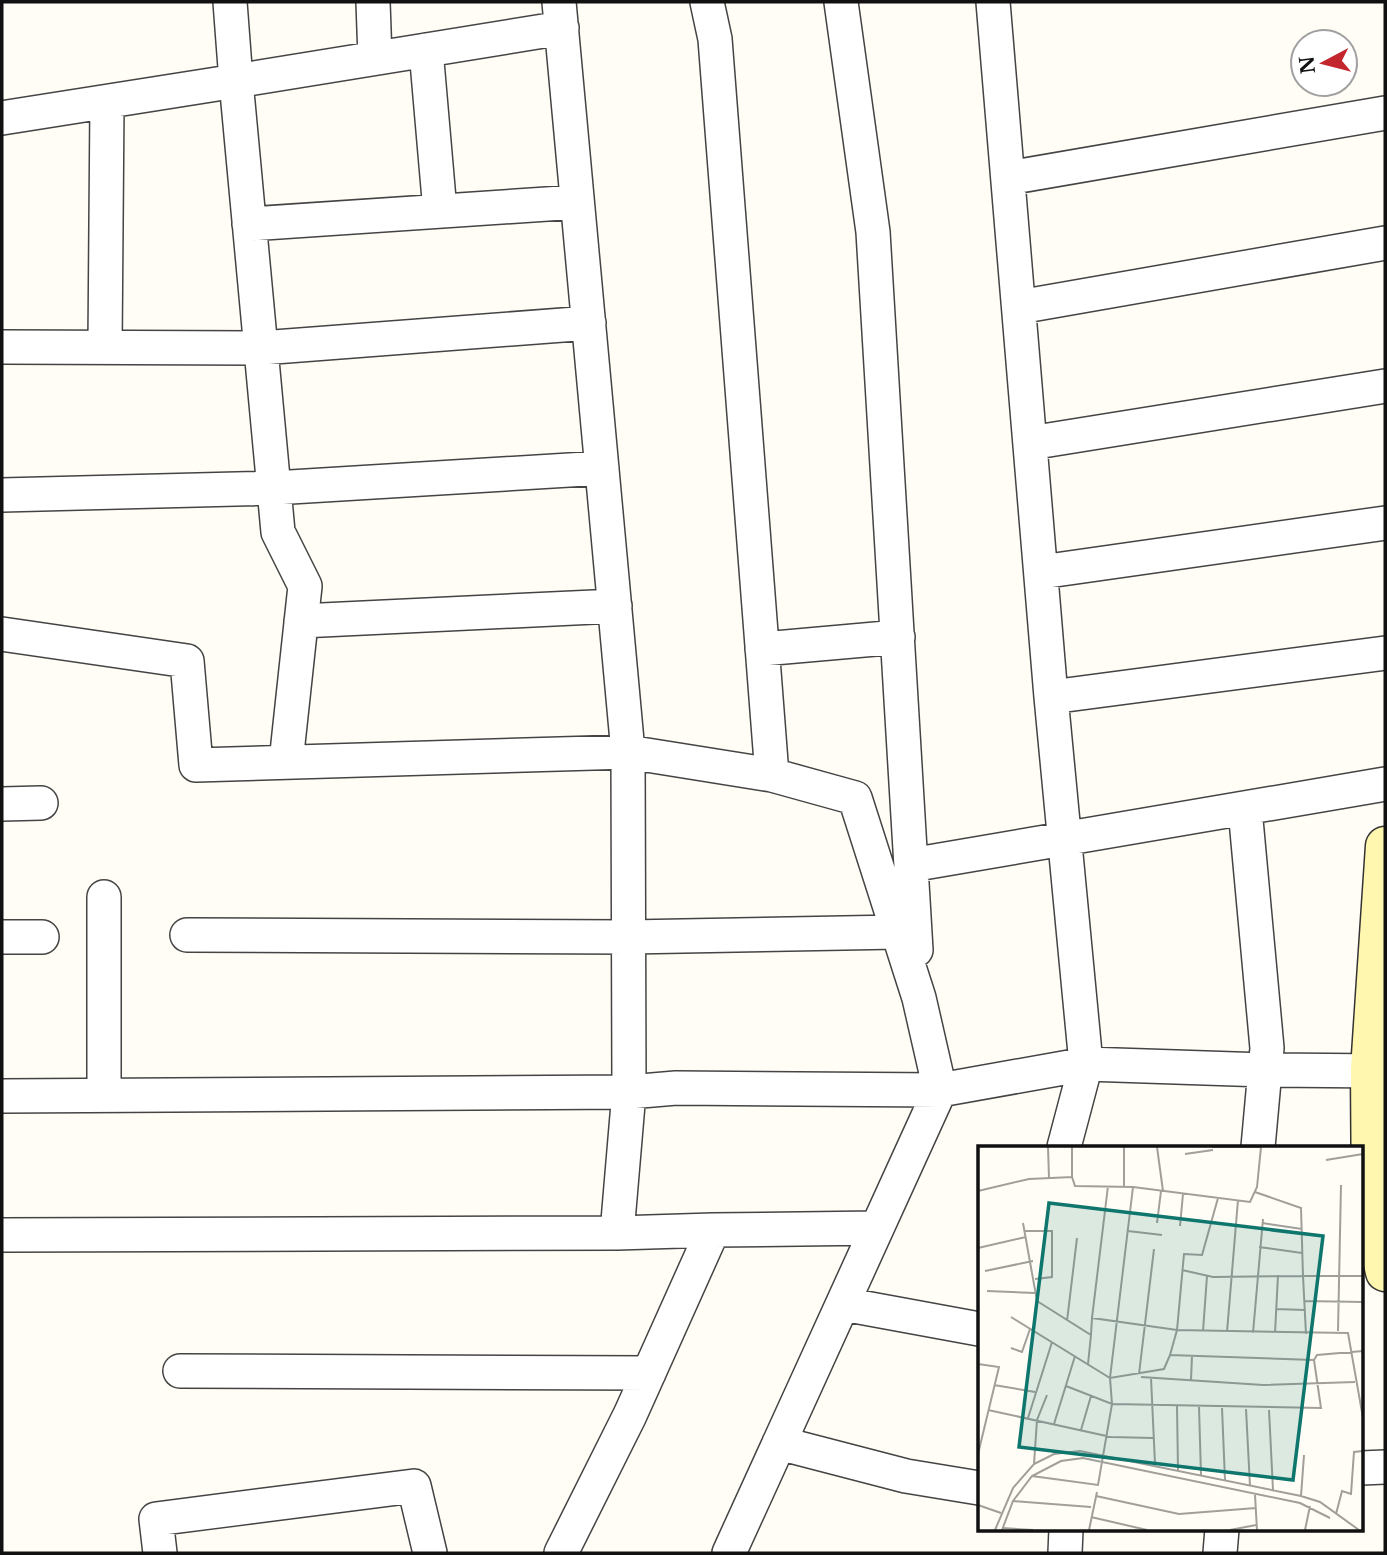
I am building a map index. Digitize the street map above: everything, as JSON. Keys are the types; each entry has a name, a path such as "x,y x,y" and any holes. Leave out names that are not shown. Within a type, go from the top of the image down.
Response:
{"main road":[{"path":"1385,846 1371,1212 1385,1272"}],"street":[{"path":"230,2 278,532 305,586 286,762"},
{"path":"373,2 375,58"},
{"path":"707,2 715,39 772,775"},
{"path":"841,2 873,232 919,998"},
{"path":"993,2 1051,697 1086,1064 1064,1146"},
{"path":"2,118 426,50 560,15 628,752 629,1092 617,1233"},
{"path":"426,50 440,211"},
{"path":"106,347 107,102"},
{"path":"1008,178 1385,113"},
{"path":"250,224 577,202"},
{"path":"1019,307 1385,243"},
{"path":"2,347 261,348 589,323"},
{"path":"1030,443 1385,386"},
{"path":"2,495 274,488 602,468"},
{"path":"1041,572 1385,523"},
{"path":"301,621 615,606"},
{"path":"2,634 187,661 196,765 628,752 772,775 855,798 919,998 940,1090 729,1553"},
{"path":"762,649 898,637"},
{"path":"1051,697 1385,653"},
{"path":"911,865 1385,784"},
{"path":"2,804 41,803"},
{"path":"1245,809 1267,1048 1258,1146"},
{"path":"104,897 104,1095"},
{"path":"187,935 629,937 898,932"},
{"path":"2,937 41,937"},
{"path":"2,1096 629,1092 676,1088 940,1090 1086,1064 1377,1071"},
{"path":"2,1235 617,1233 877,1228"},
{"path":"561,1553 649,1373 713,1230"},
{"path":"843,1304 978,1329"},
{"path":"180,1371 649,1373"},
{"path":"779,1443 905,1476 978,1488"},
{"path":"1362,1468 1385,1468"},
{"path":"160,1553 156,1519 414,1486 430,1553"},
{"path":"1065,1553 1066,1530"},
{"path":"1220,1553 1222,1530"}]}
